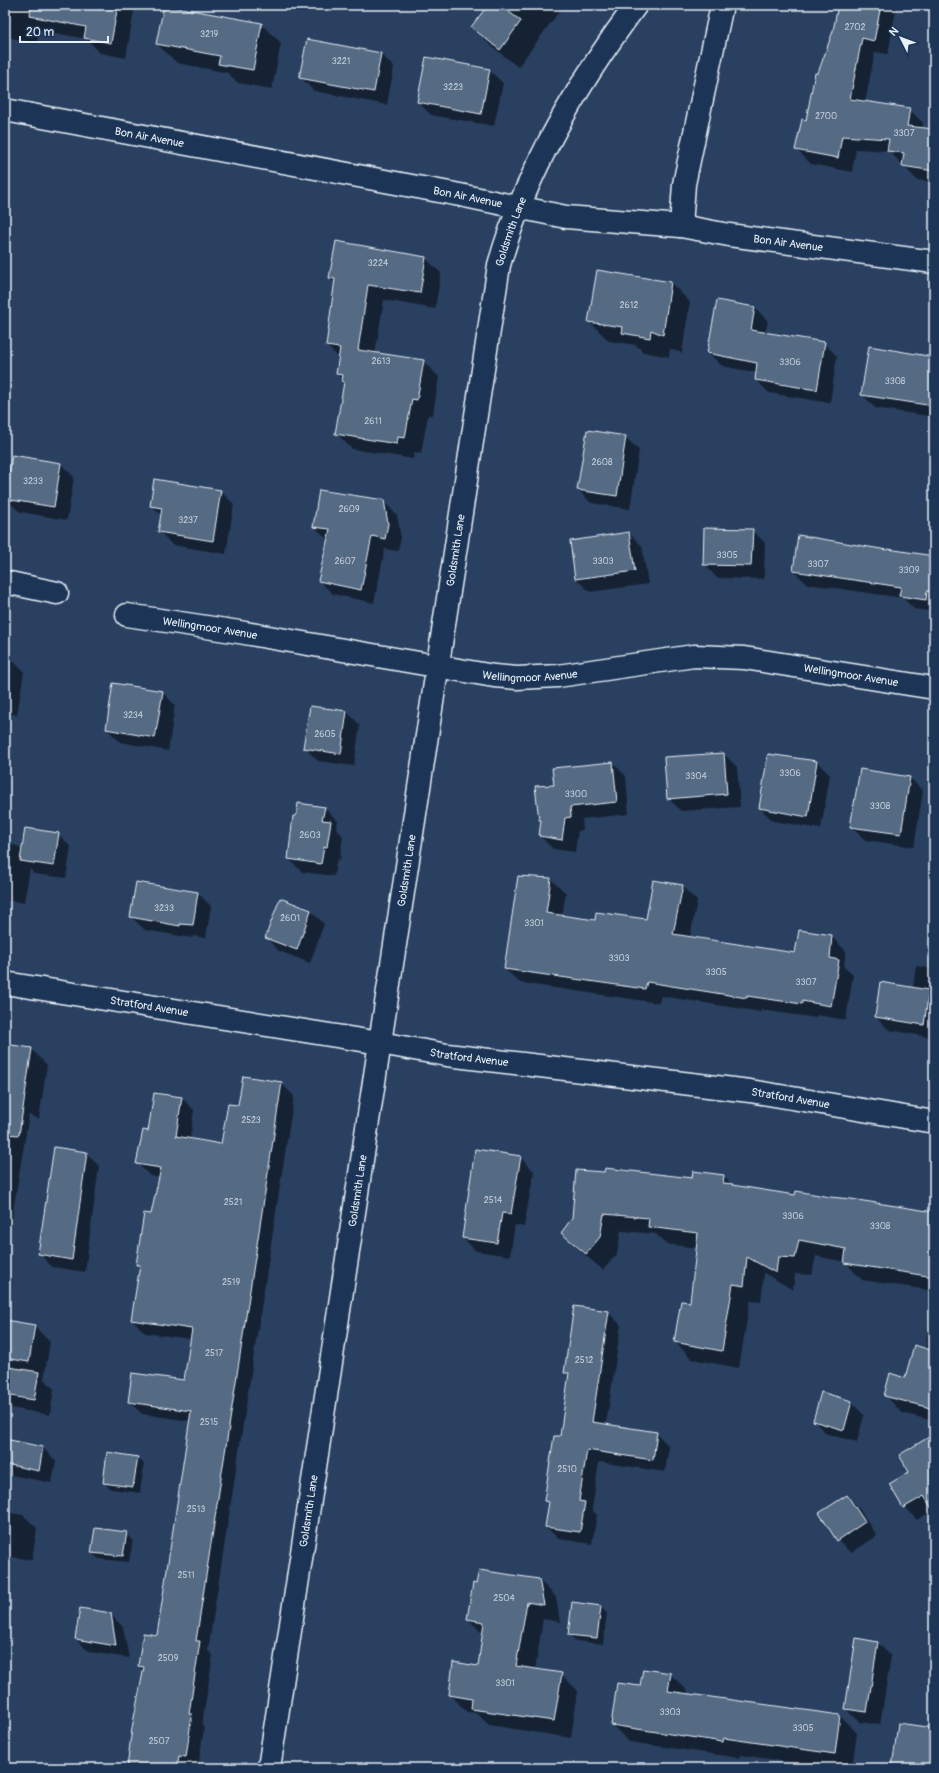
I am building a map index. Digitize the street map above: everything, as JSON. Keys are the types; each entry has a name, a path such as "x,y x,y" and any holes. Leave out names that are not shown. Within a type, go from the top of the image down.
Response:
{"street":[{"name":"Goldsmith Lane","path":"273,1767 380,1043 499,265 518,207 577,90 636,5"},
{"path":"681,226 684,184 722,5"},
{"name":"Bon Air Avenue","path":"5,110 452,193 566,217 681,226 729,235 934,262"},
{"path":"5,582 57,593"},
{"name":"Wellingmoor Avenue","path":"126,615 239,632 494,676 517,678 558,676 694,656 744,658 934,688"},
{"name":"Stratford Avenue","path":"5,983 447,1055 750,1091 934,1122"}],"building":[{"path":"31,5 118,5 111,43 84,38 86,27 30,16"},
{"path":"164,5 262,23 253,70 218,64 220,56 156,44"},
{"path":"488,5 500,5 521,21 500,50 471,27"},
{"path":"838,5 881,5 874,41 862,38 850,99 910,108 907,126 934,129 934,171 902,166 904,153 887,151 889,139 842,136 838,158 795,150 802,119 806,120 815,73 818,73 833,31"},
{"path":"307,39 381,53 374,92 299,78"},
{"path":"426,57 490,69 481,114 417,102"},
{"path":"336,241 426,257 420,293 368,285 358,350 424,360 417,400 412,399 405,438 398,437 397,444 335,434 344,382 342,381 343,375 336,374 340,348 326,346 335,279 329,278"},
{"path":"597,270 671,282 663,335 651,330 650,338 622,333 623,327 588,322"},
{"path":"717,300 755,307 751,330 825,342 817,390 755,380 757,363 707,353"},
{"path":"869,346 934,357 934,406 861,395"},
{"path":"587,430 626,436 617,496 577,490"},
{"path":"12,455 61,463 54,507 5,499"},
{"path":"154,479 221,490 213,541 158,532 162,508 150,506"},
{"path":"319,490 384,500 388,524 385,539 372,536 361,590 318,581 330,529 313,527"},
{"path":"704,528 753,529 751,566 703,565"},
{"path":"629,532 635,571 575,579 570,541"},
{"path":"798,535 887,550 934,556 932,592 927,591 926,600 899,596 901,587 793,571"},
{"path":"113,683 163,691 155,738 106,729"},
{"path":"310,706 347,711 341,754 303,748"},
{"path":"724,753 727,794 667,799 664,757"},
{"path":"768,754 817,761 808,817 759,808"},
{"path":"613,762 617,802 570,807 571,817 565,818 562,840 539,836 541,820 539,820 535,786 554,785 552,768"},
{"path":"860,769 910,777 901,834 850,827"},
{"path":"298,803 325,807 322,820 331,821 327,847 324,847 321,864 288,859 293,816 296,816"},
{"path":"25,828 59,833 54,866 20,861"},
{"path":"518,876 551,878 546,913 595,920 596,912 646,919 653,880 683,885 673,934 795,953 799,930 832,935 830,958 839,960 831,1006 802,1001 802,1004 747,996 747,998 647,982 645,989 504,969"},
{"path":"136,882 198,892 193,925 180,924 180,926 130,917"},
{"path":"280,898 311,910 297,950 265,938"},
{"path":"880,982 929,990 924,1025 875,1017"},
{"path":"5,1044 32,1048 19,1135 5,1134"},
{"path":"243,1076 282,1082 196,1641 200,1641 189,1714 192,1714 186,1757 179,1756 177,1768 127,1768 132,1728 144,1667 138,1666 143,1633 157,1635 191,1411 128,1402 132,1373 184,1380 192,1329 131,1320 140,1265 136,1265 144,1213 151,1214 161,1168 136,1164 143,1130 148,1131 154,1093 182,1097 176,1136 221,1144 228,1104 238,1105"},
{"path":"54,1147 87,1152 72,1260 38,1254"},
{"path":"475,1149 521,1156 511,1214 502,1213 497,1243 462,1238"},
{"path":"605,1168 692,1178 693,1171 724,1175 723,1183 733,1184 732,1185 795,1195 796,1191 934,1212 934,1277 844,1263 846,1249 799,1240 795,1258 778,1257 776,1273 747,1257 744,1286 733,1284 722,1351 674,1342 681,1301 690,1302 698,1233 648,1227 649,1218 604,1214 600,1237 586,1254 561,1233 572,1218 576,1170 604,1172"},
{"path":"574,1306 609,1311 592,1422 657,1432 653,1460 587,1450 579,1501 585,1502 580,1532 545,1527 549,1502 544,1501 554,1436 560,1436 569,1373 564,1373"},
{"path":"5,1320 35,1325 29,1362 5,1358"},
{"path":"914,1345 934,1351 934,1409 884,1396 890,1373 905,1378"},
{"path":"9,1367 39,1372 34,1400 5,1395"},
{"path":"821,1392 852,1401 844,1430 813,1421"},
{"path":"934,1434 934,1512 924,1496 903,1508 889,1484 909,1472 899,1455"},
{"path":"5,1439 43,1447 39,1471 5,1464"},
{"path":"107,1452 138,1457 133,1487 103,1483"},
{"path":"847,1495 865,1522 837,1541 819,1513"},
{"path":"95,1528 127,1532 123,1556 91,1553"},
{"path":"479,1570 539,1579 544,1605 527,1602 516,1666 562,1673 554,1721 471,1709 472,1699 449,1695 453,1662 478,1666 484,1622 467,1619 473,1583 476,1584"},
{"path":"572,1602 601,1606 597,1638 568,1635"},
{"path":"80,1608 111,1613 116,1646 75,1639"},
{"path":"856,1638 878,1642 867,1712 845,1709"},
{"path":"643,1669 671,1673 668,1691 840,1715 835,1754 724,1738 723,1742 611,1725 617,1683 640,1686"},
{"path":"898,1723 934,1728 934,1768 892,1768"}]}
